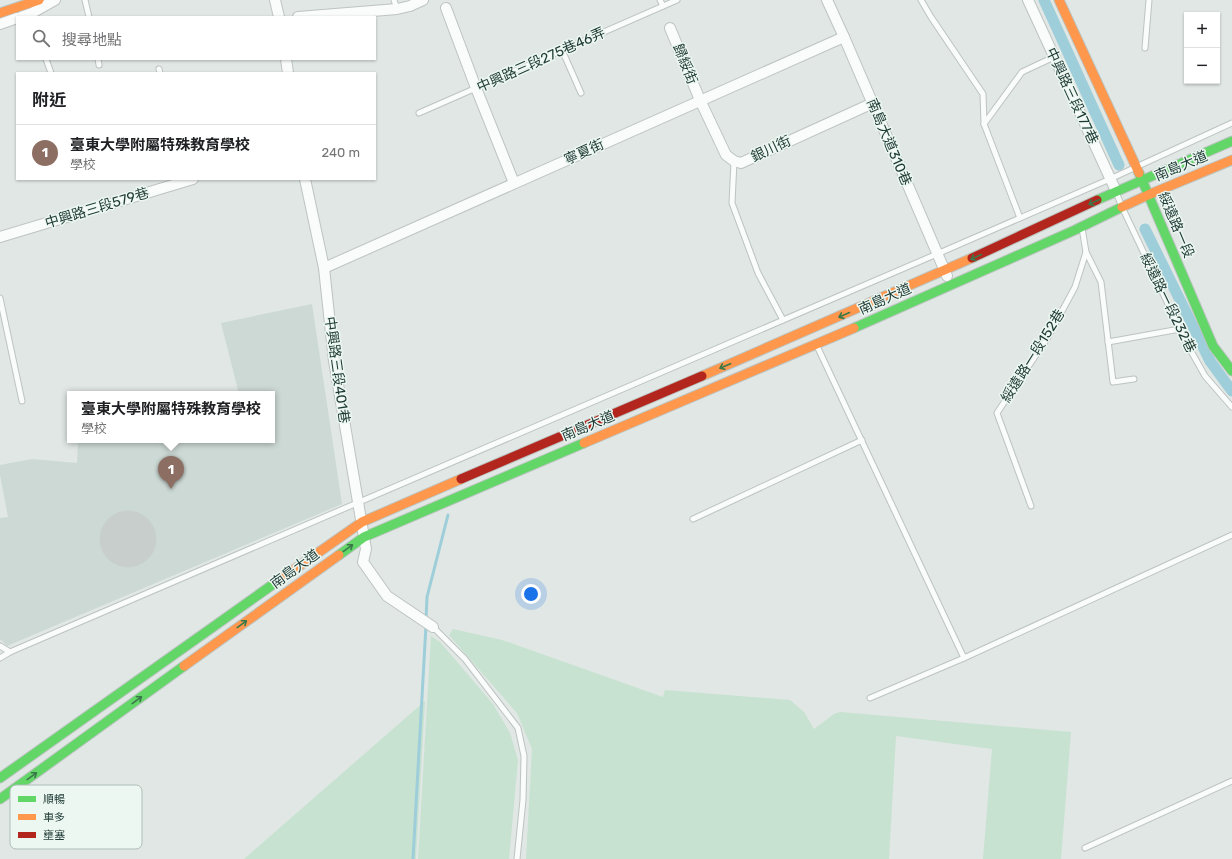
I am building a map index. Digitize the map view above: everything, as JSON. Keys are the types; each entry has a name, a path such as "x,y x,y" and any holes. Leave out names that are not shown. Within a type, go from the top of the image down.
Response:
{"street":[{"path":"32,11 39,0"},
{"path":"23,16 55,0"},
{"path":"276,0 279,16"},
{"path":"305,16 395,4 410,6 423,0"},
{"name":"南島大道310巷","path":"827,0 873,103 937,254 952,284"},
{"name":"中興路三段177巷","path":"1028,0 1116,191"},
{"name":"綏遠路一段","path":"1060,0 1136,166 1213,346 1232,371"},
{"path":"0,13 13,8 32,11"},
{"path":"446,8 514,183"},
{"path":"0,24 16,18"},
{"name":"歸綏街","path":"670,28 700,100"},
{"name":"寧夏街","path":"324,268 844,37"},
{"path":"286,60 288,72"},
{"name":"銀川街","path":"700,100 726,155 734,161 741,163 873,103"},
{"name":"南島大道","path":"0,778 362,522 945,271 1116,191 1232,141"},
{"name":"南島大道","path":"19,785 364,536 817,344 1148,195 1232,160"},
{"name":"中興路三段401巷","path":"305,180 324,268 334,361 366,549 363,562 387,596 433,627"},
{"name":"中興路三段579巷","path":"0,237 181,181"},
{"name":"南島大道","path":"0,799 10,792"}],"lane":[{"path":"85,0 89,16"},
{"path":"660,0 663,6"},
{"name":"中興路三段275巷46弄","path":"419,113 677,0"},
{"path":"921,0 983,94 984,124 1020,218"},
{"path":"1145,48 1149,0"},
{"path":"562,50 581,93"},
{"path":"984,124 1022,72 1054,57"},
{"path":"46,60 51,72"},
{"path":"0,658 10,652 1020,218 1232,123"},
{"path":"734,161 732,203 758,273 783,320"},
{"name":"綏遠路一段232巷","path":"1116,191 1122,207 1180,329 1205,376 1232,407"},
{"name":"綏遠路一段152巷","path":"1032,506 997,413 1048,337 1075,287 1086,252 1082,226"},
{"path":"1086,252 1101,282 1113,382 1134,379"},
{"path":"0,298 22,401"},
{"path":"1108,342 1180,329"},
{"path":"817,344 964,658"},
{"path":"693,519 862,440"},
{"path":"870,698 964,658 1232,535"},
{"path":"433,627 466,660 518,728 524,756 523,800 517,859"},
{"path":"0,646 10,652"},
{"path":"1085,848 1232,781"}],"shaded area":[{"path":"312,304 342,504 7,646 0,639 0,518 8,517 0,475 0,465 32,459 77,463 78,443 275,443 275,391 238,391 221,323"}],"green space":[{"path":"453,629 502,640 663,697 665,690 790,700 804,712 814,729 834,714 840,712 1071,732 1061,859 983,859 992,749 896,736 889,859 526,859 532,749 517,713 449,635"},
{"path":"431,636 440,642 493,704 510,733 518,760 509,859 418,859"},
{"path":"425,701 416,859 244,859"}],"building":[{"path":"122,511 134,511 144,515 152,523 156,533 156,545 152,555 144,563 134,567 122,567 112,563 104,555 100,545 100,533 104,523 112,515"}],"waterway":[{"path":"1044,0 1119,165"},
{"path":"1145,229 1210,361 1232,391"},
{"path":"426,620 427,597 448,515"},
{"path":"413,859 426,625"}],"traffic: fast":[{"path":"1097,200 1232,141"},
{"path":"1139,173 1213,346 1232,371"},
{"path":"854,328 1075,230 1122,207"},
{"path":"339,555 364,537 584,443"},
{"path":"0,778 282,578"},
{"path":"19,785 184,666"},
{"path":"0,799 10,792"}],"traffic: slow":[{"path":"0,13 39,0"},
{"path":"1059,0 1139,173"},
{"path":"1122,207 1232,160"},
{"path":"702,376 972,258"},
{"path":"584,443 854,328"},
{"path":"282,578 362,522 461,479"},
{"path":"184,666 339,555"}],"traffic: jam":[{"path":"972,258 1097,200"},
{"path":"461,479 702,376"}],"place":[{"name":"臺東大學附屬特殊教育學校","path":"171,489"}]}
